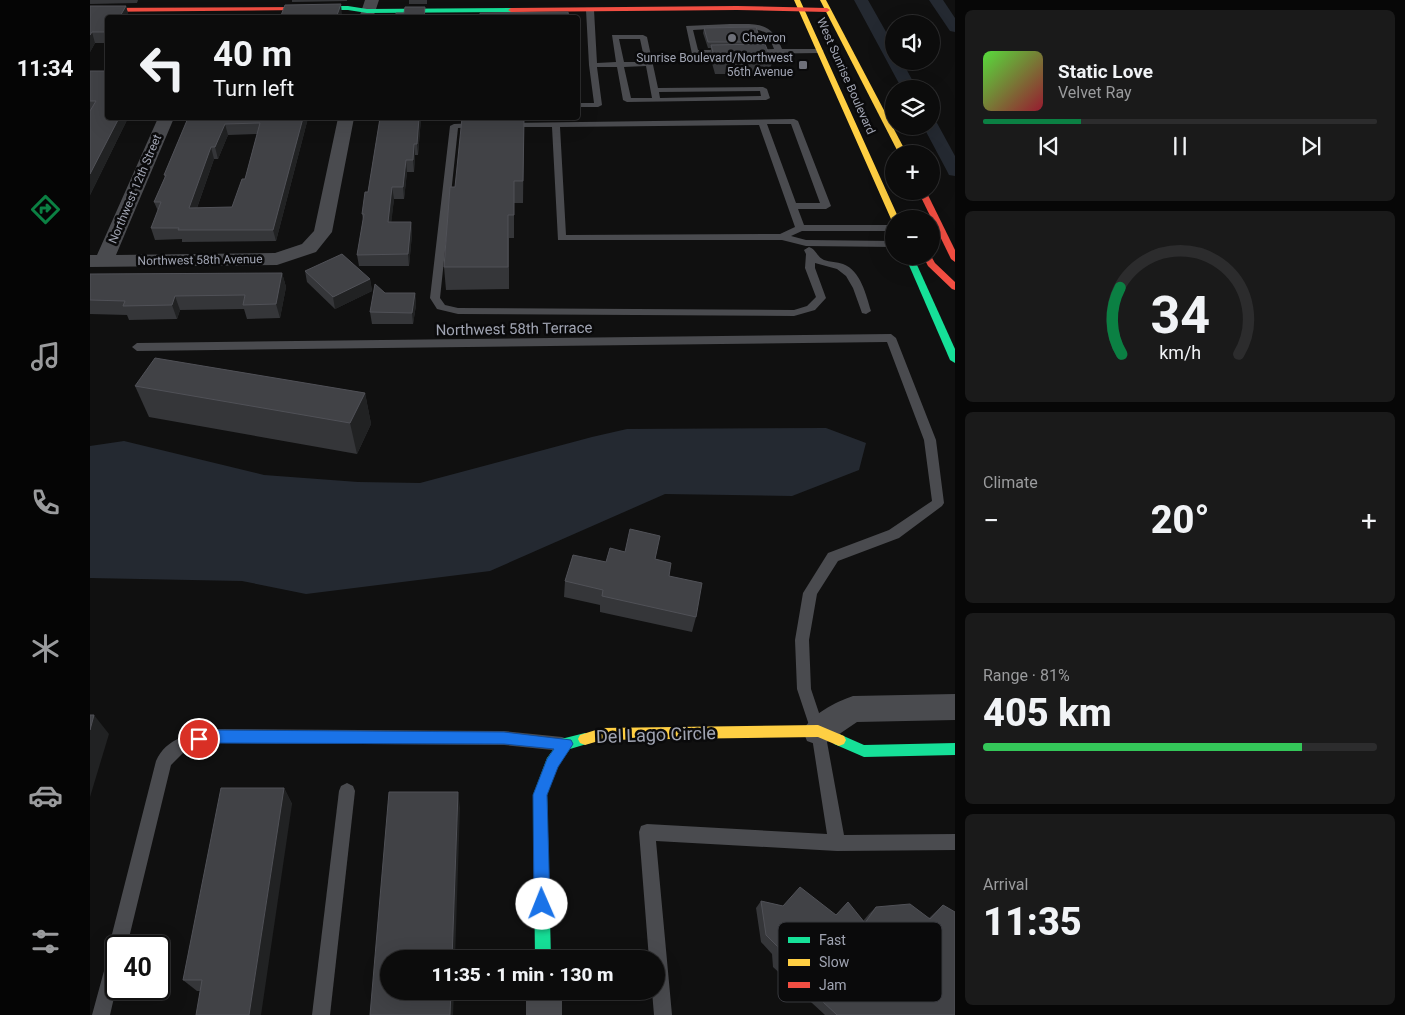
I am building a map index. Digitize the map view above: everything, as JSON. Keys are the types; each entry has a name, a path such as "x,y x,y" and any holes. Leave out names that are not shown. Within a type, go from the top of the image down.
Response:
{"main road":[{"name":"West Sunrise Boulevard","path":"799,5 891,210"},
{"path":"170,15 348,8 479,14 825,5"},
{"name":"West Sunrise Boulevard","path":"825,5 898,145"},
{"path":"90,10 210,14"},
{"path":"90,17 105,17"},
{"path":"926,200 955,259"},
{"path":"913,265 955,360"},
{"path":"932,265 955,287"},
{"name":"Del Lago Circle","path":"566,744 602,734 818,731 864,751 955,749"},
{"path":"543,950 540,795 552,763 566,744"}],"street":[{"name":"Northwest 12th Street","path":"97,261 165,120"},
{"name":"Northwest 58th Avenue","path":"97,261 277,259 309,248 323,232 346,120"},
{"path":"818,731 853,709 955,707"},
{"path":"544,1000 544,1015"}],"lane":[{"path":"737,8 742,27"},
{"path":"580,105 598,105 593,66 590,10"},
{"path":"732,52 696,52 689,28 742,27 766,29 771,32 779,52"},
{"path":"654,90 763,89 766,98 657,100 627,100 615,37 643,36 654,90 657,100"},
{"path":"742,52 820,51"},
{"path":"593,66 649,64"},
{"path":"792,206 826,206 794,121 454,126 435,298 441,308 458,311 794,313 811,308 821,298 810,268 811,254"},
{"path":"762,122 800,228"},
{"path":"556,124 561,238 782,237 806,243 885,244"},
{"path":"782,237 800,228 885,228"},
{"path":"806,243 811,254 820,263 844,268 855,279 866,311"},
{"name":"Northwest 58th Terrace","path":"137,347 891,338 930,440 938,503 894,534 833,557 810,593 802,640 804,690 818,731"},
{"path":"818,731 837,843"},
{"path":"121,935 164,761 184,742 213,736 504,738 566,744"},
{"path":"320,1015 347,791"},
{"path":"663,1015 647,832 837,843 955,842"},
{"path":"101,1015 105,999"}],"shaded area":[{"path":"826,428 866,443 859,470 792,496 665,494 490,571 306,594 242,581 90,578 90,446 124,441 264,475 358,482 420,483 627,429"}],"building":[{"path":"341,4 337,15 281,15 285,5"},
{"path":"90,6 126,6 121,15 105,15 105,32 92,32 90,35"},
{"path":"405,7 425,7 424,15 396,15 396,13 404,13"},
{"path":"568,12 568,15 480,15 480,13"},
{"path":"756,27 761,42 708,42 704,28"},
{"path":"765,44 772,62 716,63 711,45"},
{"path":"90,71 105,71 105,120 118,120 90,174 90,111 96,101 90,101"},
{"path":"187,120 302,120 273,230 178,230 179,228 151,228 161,202 154,202 166,175 164,175","holes":["260,123 245,179 242,179 232,207 189,208 211,147 215,147 225,124"]},
{"path":"380,120 419,120 417,144 414,144 413,160 406,160 403,187 392,187 388,222 411,222 408,254 357,255 364,214 362,214 365,192 368,192"},
{"path":"462,120 524,120 523,181 514,181 514,215 508,215 508,267 444,267 450,187 455,187"},
{"path":"342,254 370,279 333,297 305,271"},
{"path":"282,273 276,304 243,305 245,295 175,296 172,305 123,306 125,301 90,300 90,274"},
{"path":"375,284 385,293 415,293 412,313 370,312"},
{"path":"155,358 365,393 350,423 135,386"},
{"path":"630,529 660,536 655,559 671,563 669,576 702,583 696,617 602,596 603,590 565,581 573,555 606,562 610,548 625,552"},
{"path":"90,715 94,715 90,730"},
{"path":"221,788 284,788 249,1015 196,1015 202,980 183,980"},
{"path":"389,792 458,792 452,950 380,950 380,1000 451,1000 450,1015 370,1015"},
{"path":"800,887 836,915 848,902 864,922 778,922 778,947 766,935 761,901 783,906"},
{"path":"910,904 930,919 943,905 955,912 955,1015 837,1015 823,1002 942,1002 942,922 866,922 876,907"}],"waterway":[{"path":"861,0 885,43"},
{"path":"936,0 955,28"},
{"path":"900,70 905,80"},
{"path":"936,135 955,171"}],"traffic: fast":[{"path":"302,8 348,8 367,11 511,10"},
{"path":"913,265 955,360"},
{"path":"543,950 540,795 552,763 566,744 585,739"},
{"path":"839,740 864,751 955,749"}],"traffic: slow":[{"path":"797,0 891,210"},
{"path":"823,0 898,145"},
{"path":"585,739 602,734 818,731 839,740"}],"traffic: jam":[{"path":"90,10 302,8"},
{"path":"511,10 737,8 827,10"},
{"path":"926,200 955,259"},
{"path":"932,265 955,287"}],"place":[{"name":"Chevron","path":"732,38"},
{"name":"Sunrise Boulevard/Northwest 56th Avenue","path":"803,65"}],"route":[{"path":"199,739 213,736 504,738 566,744 552,763 540,795 542,904"}]}
